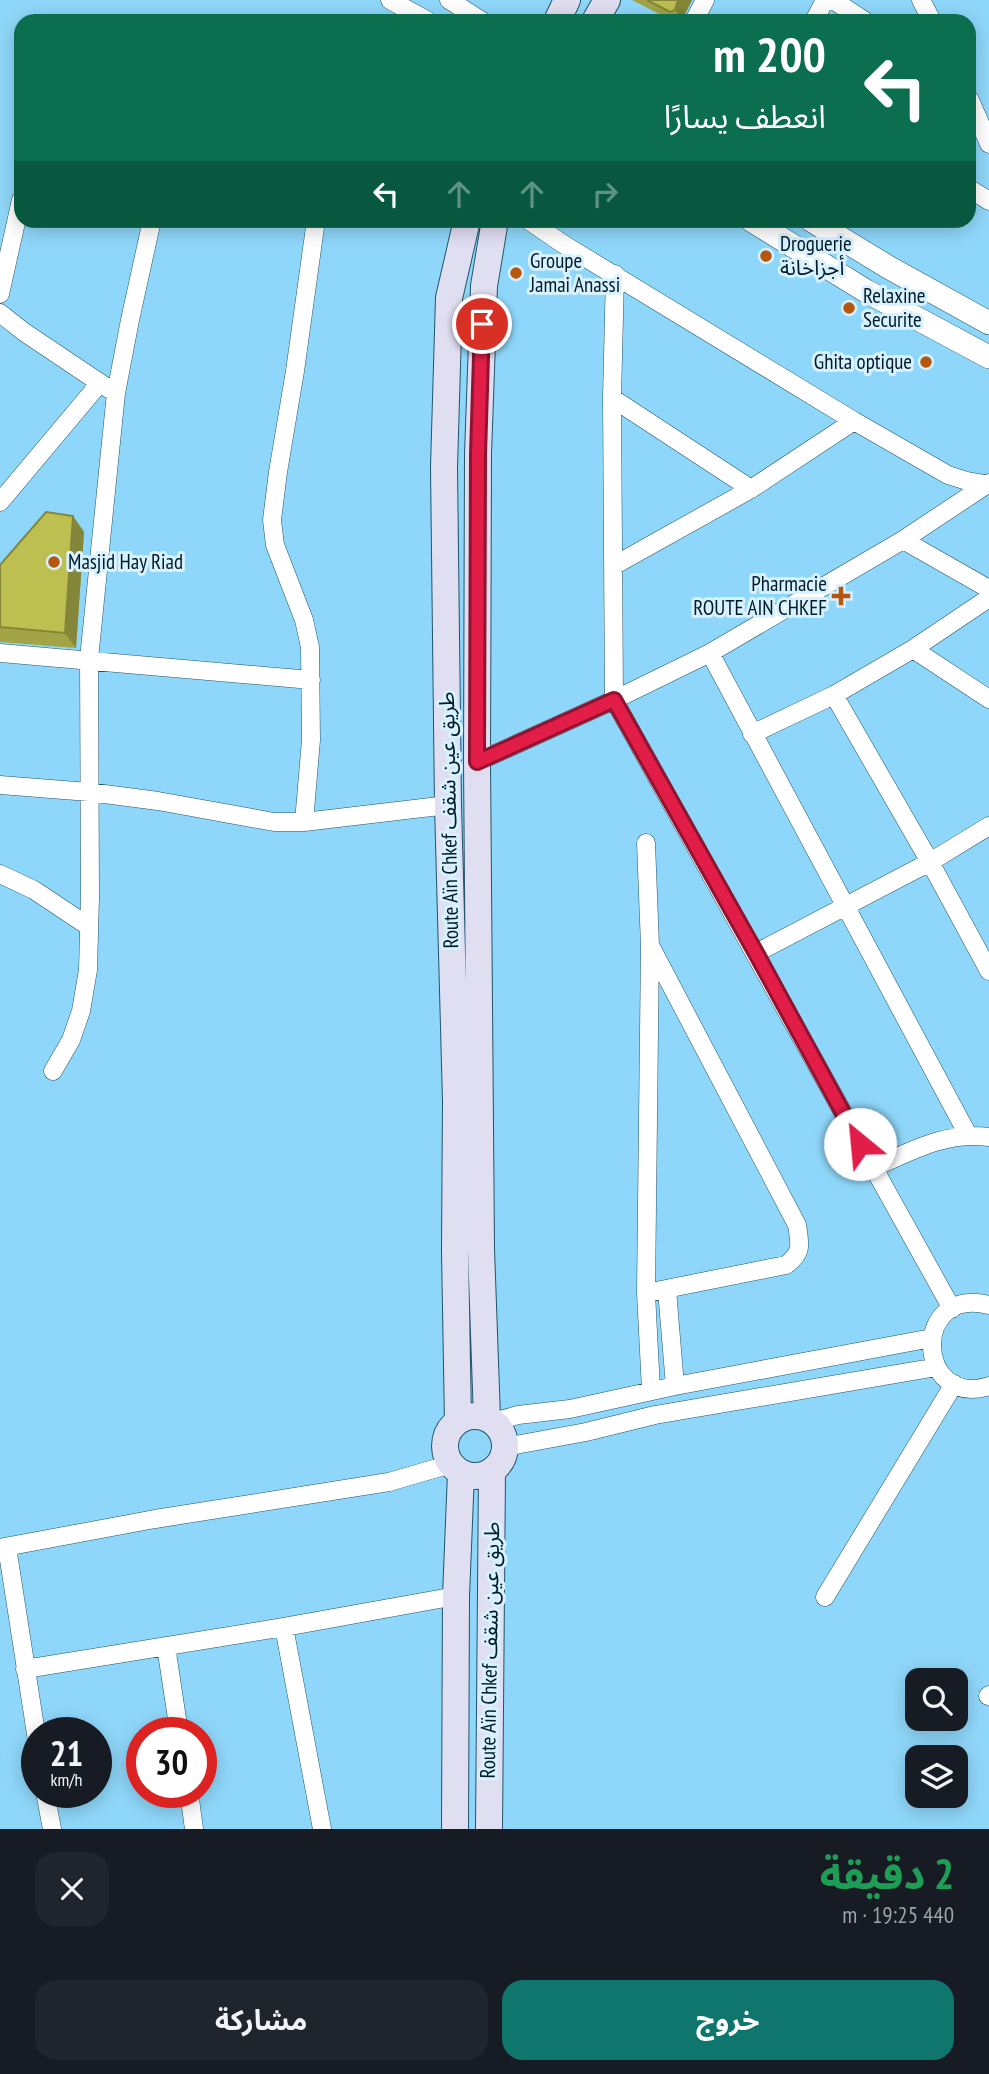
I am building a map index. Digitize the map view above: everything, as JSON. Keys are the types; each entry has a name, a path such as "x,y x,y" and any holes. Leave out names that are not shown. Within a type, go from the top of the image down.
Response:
{"main road":[{"name":"Route Aïn Chkef طريق عين شقف","path":"458,1421 456,1101 448,805 444,467 449,298 465,228"},
{"name":"Route Aïn Chkef طريق عين شقف","path":"490,1420 481,1249 477,762 481,335 487,259 493,228"},
{"path":"471,1416 490,1420 502,1431 505,1447 502,1460 492,1471 477,1476 456,1469 445,1453 449,1431 458,1421 471,1416"},
{"name":"Route Aïn Chkef طريق عين شقف","path":"456,1469 456,1829"},
{"name":"Route Aïn Chkef طريق عين شقف","path":"489,1829 492,1471"}],"street":[{"path":"390,0 415,14"},
{"path":"449,0 471,14"},
{"path":"832,0 854,14"},
{"path":"976,114 989,144"},
{"path":"0,294 15,228"},
{"path":"53,1071 71,1040 81,1011 88,970 89,659 116,393 150,228"},
{"path":"304,822 311,740 310,647 304,620 275,545 272,520 315,228"},
{"path":"540,228 854,421 948,475 988,484"},
{"path":"764,228 866,291 989,357"},
{"path":"824,228 989,323"},
{"path":"615,274 612,398 614,700 952,1309"},
{"path":"0,313 99,384 116,393"},
{"path":"0,502 99,384"},
{"path":"612,398 751,489"},
{"path":"615,565 751,489 854,421"},
{"path":"477,762 710,653 903,540 988,484"},
{"path":"903,540 989,589"},
{"path":"752,734 834,695 913,649 989,598"},
{"path":"913,649 989,699"},
{"path":"0,653 311,680"},
{"path":"710,653 844,906 983,1135 945,1138 873,1168"},
{"path":"834,695 930,862 981,938 989,971"},
{"path":"0,785 158,801 274,822 304,822 448,805"},
{"path":"756,953 930,862 989,826"},
{"path":"646,843 650,946 646,1293 651,1390"},
{"path":"0,874 34,890 88,926"},
{"path":"646,1293 786,1265 796,1258 800,1247 797,1226 650,946"},
{"path":"667,1290 674,1386"},
{"path":"989,1305 972,1303 952,1309 937,1323 931,1353 937,1367 954,1384 971,1388 989,1386"},
{"path":"490,1420 570,1409 651,1390 932,1338"},
{"path":"505,1447 586,1432 655,1415 937,1367"},
{"path":"825,1597 954,1384"},
{"path":"33,1717 3,1548 167,1517 456,1469"},
{"path":"25,1669 456,1596"},
{"path":"284,1627 322,1829"},
{"path":"166,1646 177,1717"},
{"path":"48,1808 51,1829"},
{"path":"191,1808 194,1829"}],"building":[{"path":"647,0 678,0 675,10 670,12"},
{"name":"Masjid Hay Riad","path":"46,512 73,516 65,633 0,627 0,565"}],"place":[{"name":"Droguerie أجزاخانة","path":"766,256"},
{"name":"Groupe Jamai Anassi","path":"516,273"},
{"name":"Relaxine Securite","path":"849,308"},
{"name":"Ghita optique","path":"926,362"},
{"name":"Masjid Hay Riad","path":"54,562"},
{"name":"Pharmacie ROUTE AIN CHKEF","path":"841,596"}],"route":[{"path":"482,324 478,454 477,762 614,700 860,1144"}]}
